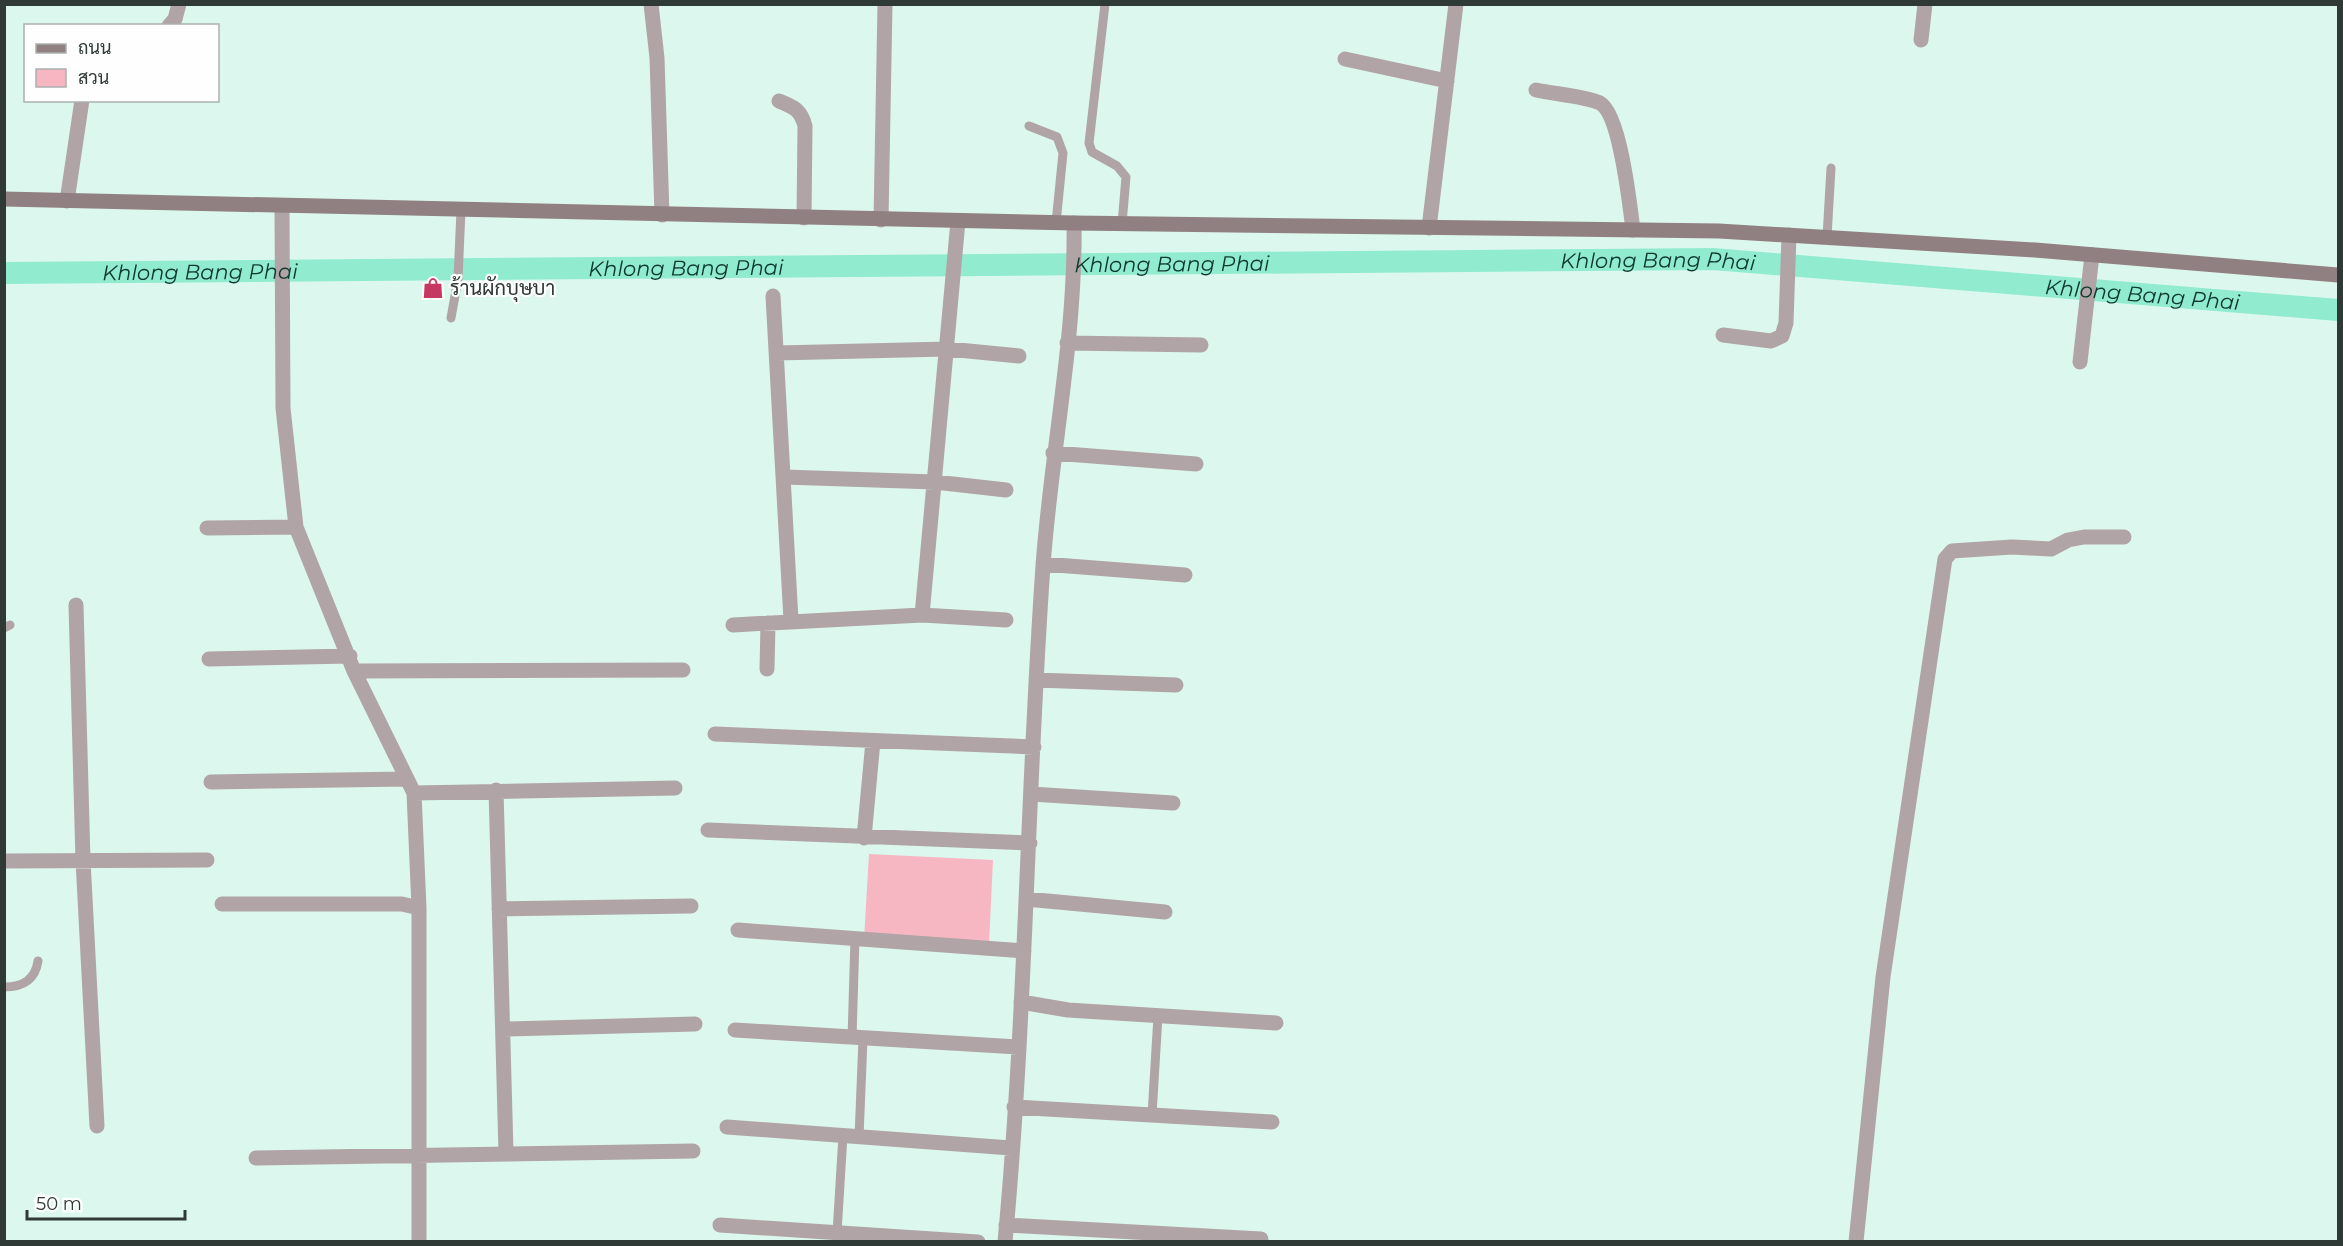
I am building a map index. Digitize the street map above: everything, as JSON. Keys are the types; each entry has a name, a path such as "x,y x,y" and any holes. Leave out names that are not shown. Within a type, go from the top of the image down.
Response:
{"street":[{"path":"171,24 176,20 179,4"},
{"path":"651,4 657,58 662,215"},
{"path":"881,220 885,4"},
{"path":"1429,228 1456,4"},
{"path":"1921,40 1924,4"},
{"path":"1345,59 1448,81"},
{"path":"1536,90 1600,104 1613,118 1628,182 1632,230"},
{"path":"779,101 797,109 803,116 805,126 804,218"},
{"path":"67,201 82,102"},
{"path":"4,200 67,201 282,213 461,210 1056,223 1074,231 1122,224 1632,230 1789,235 2091,255 2338,275"},
{"path":"282,213 283,408 296,527 352,664 411,786 419,908 419,1242"},
{"path":"922,615 958,221"},
{"path":"1005,1242 1024,951 1043,564 1053,453 1074,277 1074,231"},
{"path":"1723,335 1771,341 1782,336 1786,323 1789,235"},
{"path":"2080,362 2091,255"},
{"path":"773,296 791,620"},
{"path":"1067,343 1201,345"},
{"path":"777,353 948,349 1019,356"},
{"path":"1053,453 1196,464"},
{"path":"784,477 935,482 1006,490"},
{"path":"207,528 296,527"},
{"path":"1856,1242 1883,977 1945,559 1952,551 2012,547 2051,549 2068,540 2084,537 2124,537"},
{"path":"1043,564 1185,575"},
{"path":"76,605 83,860 97,1126"},
{"path":"733,625 791,620 922,615 1006,620"},
{"path":"767,669 768,623"},
{"path":"209,659 683,670"},
{"path":"1036,680 1176,685"},
{"path":"714,734 1035,747"},
{"path":"864,838 873,741"},
{"path":"211,782 496,790 675,788"},
{"path":"496,790 506,1152"},
{"path":"1031,794 1173,802"},
{"path":"708,830 1030,843"},
{"path":"4,861 207,860"},
{"path":"1026,899 1165,912"},
{"path":"222,904 402,904 419,908"},
{"path":"499,909 691,906"},
{"path":"738,930 1024,951"},
{"path":"1020,1002 1068,1010 1276,1023"},
{"path":"504,1029 695,1024"},
{"path":"735,1030 1018,1047"},
{"path":"1014,1107 1272,1122"},
{"path":"727,1127 1011,1148"},
{"path":"255,1158 506,1152 693,1151"},
{"path":"720,1225 846,1236 978,1242"},
{"path":"1006,1225 1140,1237 1261,1239"}],"lane":[{"path":"1106,4 1089,142 1092,152 1117,166 1126,177 1122,224"},
{"path":"1029,126 1057,137 1063,153 1056,223"},
{"path":"1827,237 1831,168"},
{"path":"452,318 458,279 461,210"},
{"path":"855,938 859,1137"},
{"path":"4,987 20,986 32,978 38,961"},
{"path":"1152,1115 1158,1016"},
{"path":"843,1135 846,1236"}],"green space":[{"path":"869,854 993,860 989,945 864,939"}],"waterway":[{"name":"Khlong Bang Phai","path":"4,273 1713,259 2338,310"}],"place":[{"name":"ร้านผักบุษบา","path":"433,288"}]}
